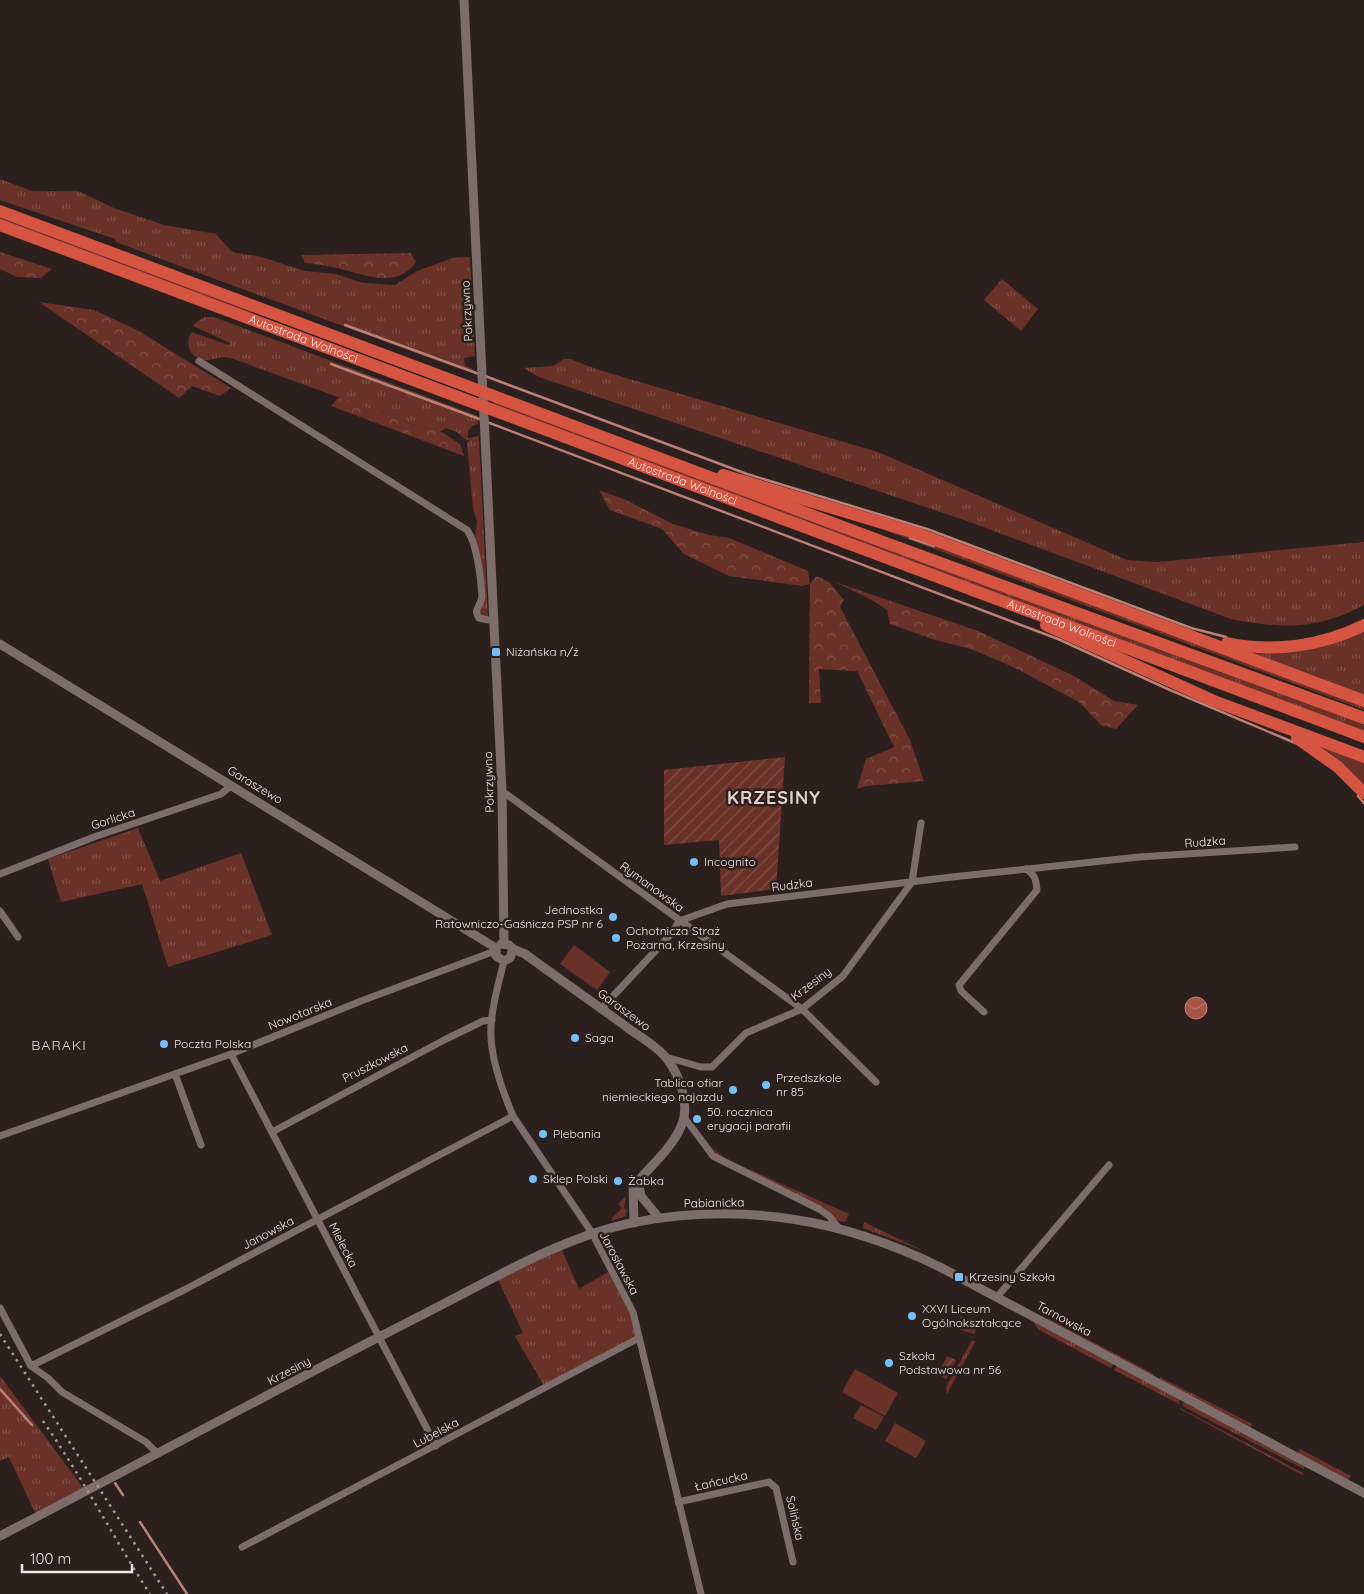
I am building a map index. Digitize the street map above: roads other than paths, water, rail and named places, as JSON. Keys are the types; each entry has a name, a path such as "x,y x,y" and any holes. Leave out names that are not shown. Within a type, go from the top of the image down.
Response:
{"highway":[{"name":"Autostrada Wolności","path":"0,211 669,462 1364,718"},
{"name":"Autostrada Wolności","path":"0,225 1364,737"},
{"path":"669,462 734,477 885,522 1364,701"},
{"path":"986,594 1039,622 1158,677 1252,716 1364,757"},
{"path":"1181,632 1233,645 1275,648 1324,640 1364,626"},
{"path":"1252,716 1314,749 1338,767 1364,794"}],"street":[{"name":"Pokrzywno","path":"464,0 502,792 499,947"},
{"path":"199,361 467,530 474,544 482,598 476,609 477,616 494,621"},
{"name":"Garaszewo","path":"0,644 499,947"},
{"name":"Gorlicka","path":"0,874 94,837 221,794 231,786"},
{"name":"Rymanowska","path":"502,792 679,922 802,1009 876,1082"},
{"path":"912,882 921,823"},
{"name":"Rudzka","path":"679,922 726,904 1139,857 1295,847"},
{"path":"984,1012 961,991 959,985 1037,890 1033,873 1026,869"},
{"name":"Krzesiny","path":"666,1058 700,1067 712,1067 746,1033 802,1009 842,976 912,882"},
{"path":"0,911 18,937"},
{"path":"602,1009 672,933 679,922"},
{"path":"509,944 513,949 510,958 504,961 498,959 499,947 509,944"},
{"name":"Nowotarska","path":"0,1136 231,1054 499,947"},
{"name":"Garaszewo","path":"513,949 524,954 602,1009 666,1058 681,1088 684,1117"},
{"name":"Jarosławska","path":"504,961 492,1020 491,1037 494,1058 513,1116 592,1234 633,1312 701,1594"},
{"name":"Pruszkowska","path":"272,1132 446,1039 483,1021 492,1020"},
{"name":"Mielecka","path":"231,1054 436,1446"},
{"path":"175,1074 201,1146"},
{"name":"Janowska","path":"31,1366 317,1220 513,1116"},
{"path":"634,1223 632,1192 638,1181 677,1134 684,1117"},
{"name":"Tarnowska","path":"684,1117 713,1156 819,1209 829,1216 838,1227 872,1237 923,1258 1364,1493"},
{"path":"996,1297 1109,1165"},
{"path":"638,1181 641,1196 658,1218"},
{"name":"Pabianicka","path":"592,1234 658,1218 696,1215 752,1214 798,1219 838,1227"},
{"name":"Krzesiny","path":"0,1536 378,1337 550,1251 592,1234"},
{"path":"0,1308 31,1366 48,1378 62,1392 146,1442 158,1454"},
{"name":"Lubelska","path":"242,1547 639,1338"},
{"name":"Łańcucka","path":"678,1502 769,1482"},
{"name":"Solińska","path":"769,1482 776,1488 793,1562"}],"water":[{"path":"1196,997 1204,1000 1207,1008 1204,1016 1196,1019 1188,1016 1185,1008 1188,1000"}],"waterway":[{"path":"345,325 479,374"},
{"path":"331,364 482,420"},
{"path":"485,376 747,474 927,529 1191,628 1226,637"},
{"path":"487,422 1058,639 1170,690 1295,743"},
{"path":"910,538 934,546"},
{"path":"1358,796 1364,803"},
{"path":"0,1389 32,1425"},
{"path":"115,1483 123,1495"},
{"path":"140,1522 187,1594"}],"railway":[{"path":"0,1334 167,1594"},
{"path":"43,1421 150,1594"}],"place":[{"name":"Niżańska n/ż","path":"496,652"},
{"name":"Incognito","path":"694,862"},
{"name":"Jednostka Ratowniczo-Gaśnicza PSP nr 6","path":"613,917"},
{"name":"Ochotnicza Straż Pożarna, Krzesiny","path":"616,938"},
{"name":"Saga","path":"575,1038"},
{"name":"Poczta Polska","path":"164,1044"},
{"name":"Przedszkole nr 85","path":"766,1085"},
{"name":"Tablica ofiar niemieckiego najazdu","path":"733,1090"},
{"name":"50. rocznica erygacji parafii","path":"697,1119"},
{"name":"Plebania","path":"543,1134"},
{"name":"Sklep Polski","path":"533,1179"},
{"name":"Żabka","path":"618,1181"},
{"name":"Krzesiny Szkoła","path":"959,1277"},
{"name":"XXVI Liceum Ogólnokształcące","path":"912,1316"},
{"name":"Szkoła Podstawowa nr 56","path":"889,1363"}],"district":[{"name":"KRZESINY","path":"774,798"},
{"name":"BARAKI","path":"59,1045"}]}
